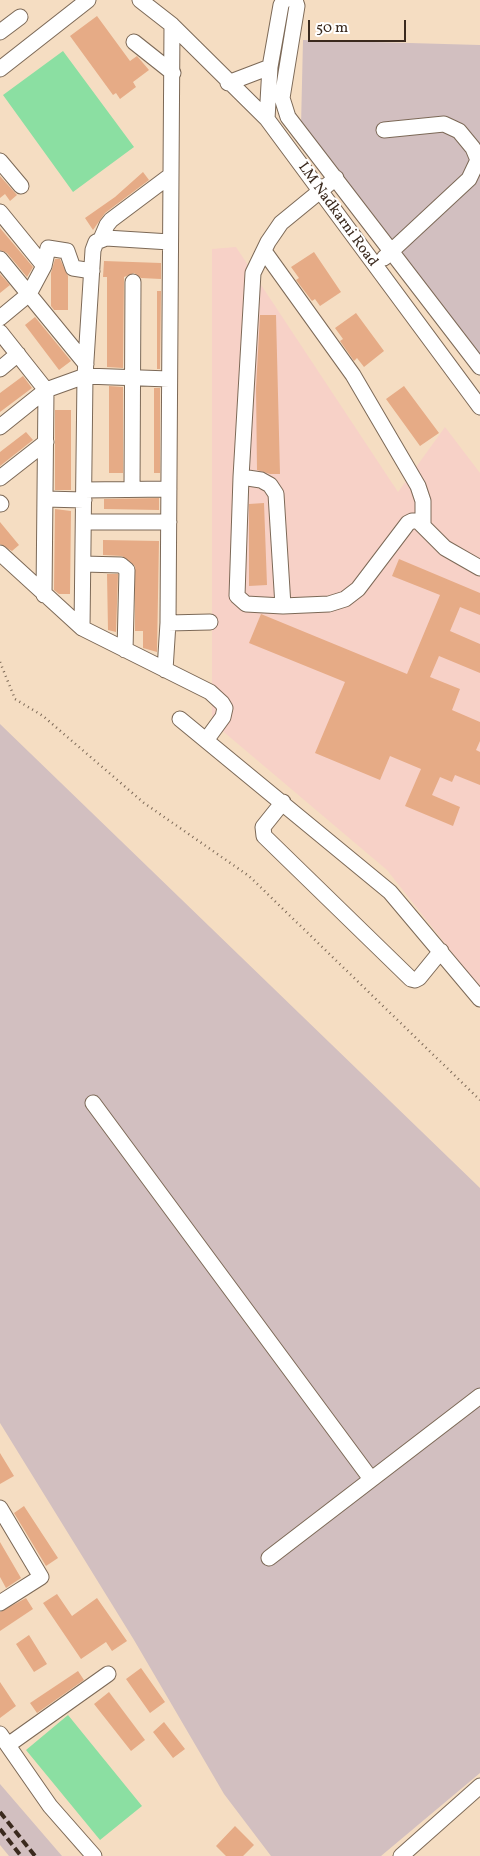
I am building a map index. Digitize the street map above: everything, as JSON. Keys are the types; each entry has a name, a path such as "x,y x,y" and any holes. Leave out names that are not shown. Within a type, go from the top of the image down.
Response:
{"street":[{"path":"0,69 88,0"},
{"name":"LM Nadkarni Road","path":"140,0 172,25 228,83 267,119 480,408"},
{"path":"267,119 270,67 281,5 284,0"},
{"path":"267,119 284,108 285,79 297,6 295,0"},
{"path":"0,32 20,17"},
{"path":"166,670 168,622 172,25"},
{"path":"134,42 173,73"},
{"path":"228,83 270,67"},
{"name":"LM Nadkarni Road","path":"284,108 304,140 336,178 480,367"},
{"path":"375,265 469,179 478,160 473,148 459,131 444,124 384,130"},
{"path":"0,161 20,186"},
{"path":"82,628 85,370 93,250 111,220 171,175"},
{"path":"336,178 281,223 253,273 241,477 237,596 246,604 283,606 329,604 345,599 358,589 408,523 418,521 445,548 480,568"},
{"path":"0,212 44,266"},
{"path":"101,238 170,242"},
{"path":"0,318 29,294 44,266 48,248 67,251 73,268 92,271"},
{"path":"264,251 353,375 418,486 424,500 423,526"},
{"path":"0,259 29,294 85,370"},
{"path":"132,489 134,282"},
{"path":"0,332 46,390 44,595"},
{"path":"0,369 18,354"},
{"path":"0,427 46,390 85,370 133,378 169,379"},
{"path":"0,478 46,442"},
{"path":"241,477 261,480 270,486 276,494 283,606"},
{"path":"45,499 132,489 169,489"},
{"path":"84,522 168,522"},
{"path":"0,553 82,628 210,692 222,703 224,708 223,717 207,739"},
{"path":"83,564 121,565 127,570 125,650"},
{"path":"168,622 210,622"},
{"path":"180,719 207,739 390,892 462,976 480,1000"},
{"path":"283,802 263,827 264,836 411,979 420,978 441,951"},
{"path":"93,1103 370,1479"},
{"path":"269,1558 480,1396"},
{"path":"0,1508 41,1578 0,1603"},
{"path":"94,1856 50,1806 4,1739 108,1674"},
{"path":"401,1856 480,1786"}],"path":[{"path":"0,662 14,699 43,716 144,803 249,876 480,1100"}],"shaded area":[{"path":"303,40 480,45 480,364 301,126"},
{"path":"236,247 398,492 445,427 480,473 480,988 387,870 212,722 212,249"},
{"path":"0,724 480,1188 480,1773 381,1856 271,1856 224,1794 134,1640 0,1423"},
{"path":"0,1784 62,1856 9,1856 0,1845"}],"green space":[{"path":"63,51 134,147 73,192 3,95"},
{"path":"68,1715 142,1806 100,1840 26,1750"}],"building":[{"path":"97,16 130,61 137,56 149,70 133,82 136,87 120,99 116,93 113,95 70,36"},
{"path":"143,172 149,180 105,213 93,230 85,218 115,197"},
{"path":"0,176 17,195 10,201 5,194 0,198"},
{"path":"0,228 33,267 27,277 7,253 0,250"},
{"path":"314,252 341,292 320,306 315,299 312,301 296,280 299,278 291,267"},
{"path":"55,259 60,259 68,276 68,310 54,310 51,306 51,273"},
{"path":"104,261 161,263 161,279 141,278 134,273 124,277 123,368 107,367 107,277 103,277"},
{"path":"0,274 10,285 0,293"},
{"path":"157,291 161,291 160,369 157,369"},
{"path":"356,313 384,351 364,367 357,358 354,361 340,341 343,339 335,328"},
{"path":"260,315 276,315 280,474 270,474 257,470 256,388"},
{"path":"35,317 71,361 59,370 25,325"},
{"path":"23,376 32,388 0,412 0,393"},
{"path":"109,386 123,387 123,473 109,473"},
{"path":"404,386 439,433 420,446 386,399"},
{"path":"154,388 160,388 160,473 154,473"},
{"path":"55,410 71,410 71,490 55,490"},
{"path":"26,432 33,440 0,466 0,452"},
{"path":"159,498 159,510 104,509 104,499"},
{"path":"264,503 267,585 249,586 249,504"},
{"path":"55,509 71,511 70,594 59,594 54,590"},
{"path":"0,522 19,545 12,551 0,544"},
{"path":"103,540 159,541 157,652 143,648 143,631 135,631 135,566 122,556 103,555"},
{"path":"399,559 480,593 480,615 460,607 450,631 480,644 480,673 439,656 430,677 460,689 452,710 480,722 480,741 476,750 480,752 480,785 455,775 452,782 440,777 432,795 460,807 453,826 405,806 421,769 390,756 380,780 315,753 345,682 249,643 261,614 407,674 440,595 392,576"},
{"path":"107,574 118,574 116,632 108,630"},
{"path":"0,1453 14,1476 0,1484"},
{"path":"24,1506 58,1558 46,1566 14,1513"},
{"path":"0,1542 21,1578 6,1588 0,1577"},
{"path":"57,1594 72,1616 97,1598 127,1641 112,1651 106,1642 81,1659 43,1603"},
{"path":"26,1598 33,1609 0,1631 0,1612"},
{"path":"29,1635 47,1664 34,1672 16,1644"},
{"path":"141,1668 165,1702 150,1713 126,1679"},
{"path":"78,1671 84,1680 37,1713 30,1703"},
{"path":"0,1682 16,1706 0,1718"},
{"path":"109,1692 145,1740 131,1751 94,1704"},
{"path":"164,1722 185,1749 173,1758 153,1732"},
{"path":"235,1826 254,1845 243,1856 226,1856 216,1846"}],"railway":[{"path":"0,1812 35,1856"},
{"path":"0,1829 21,1856"}]}
